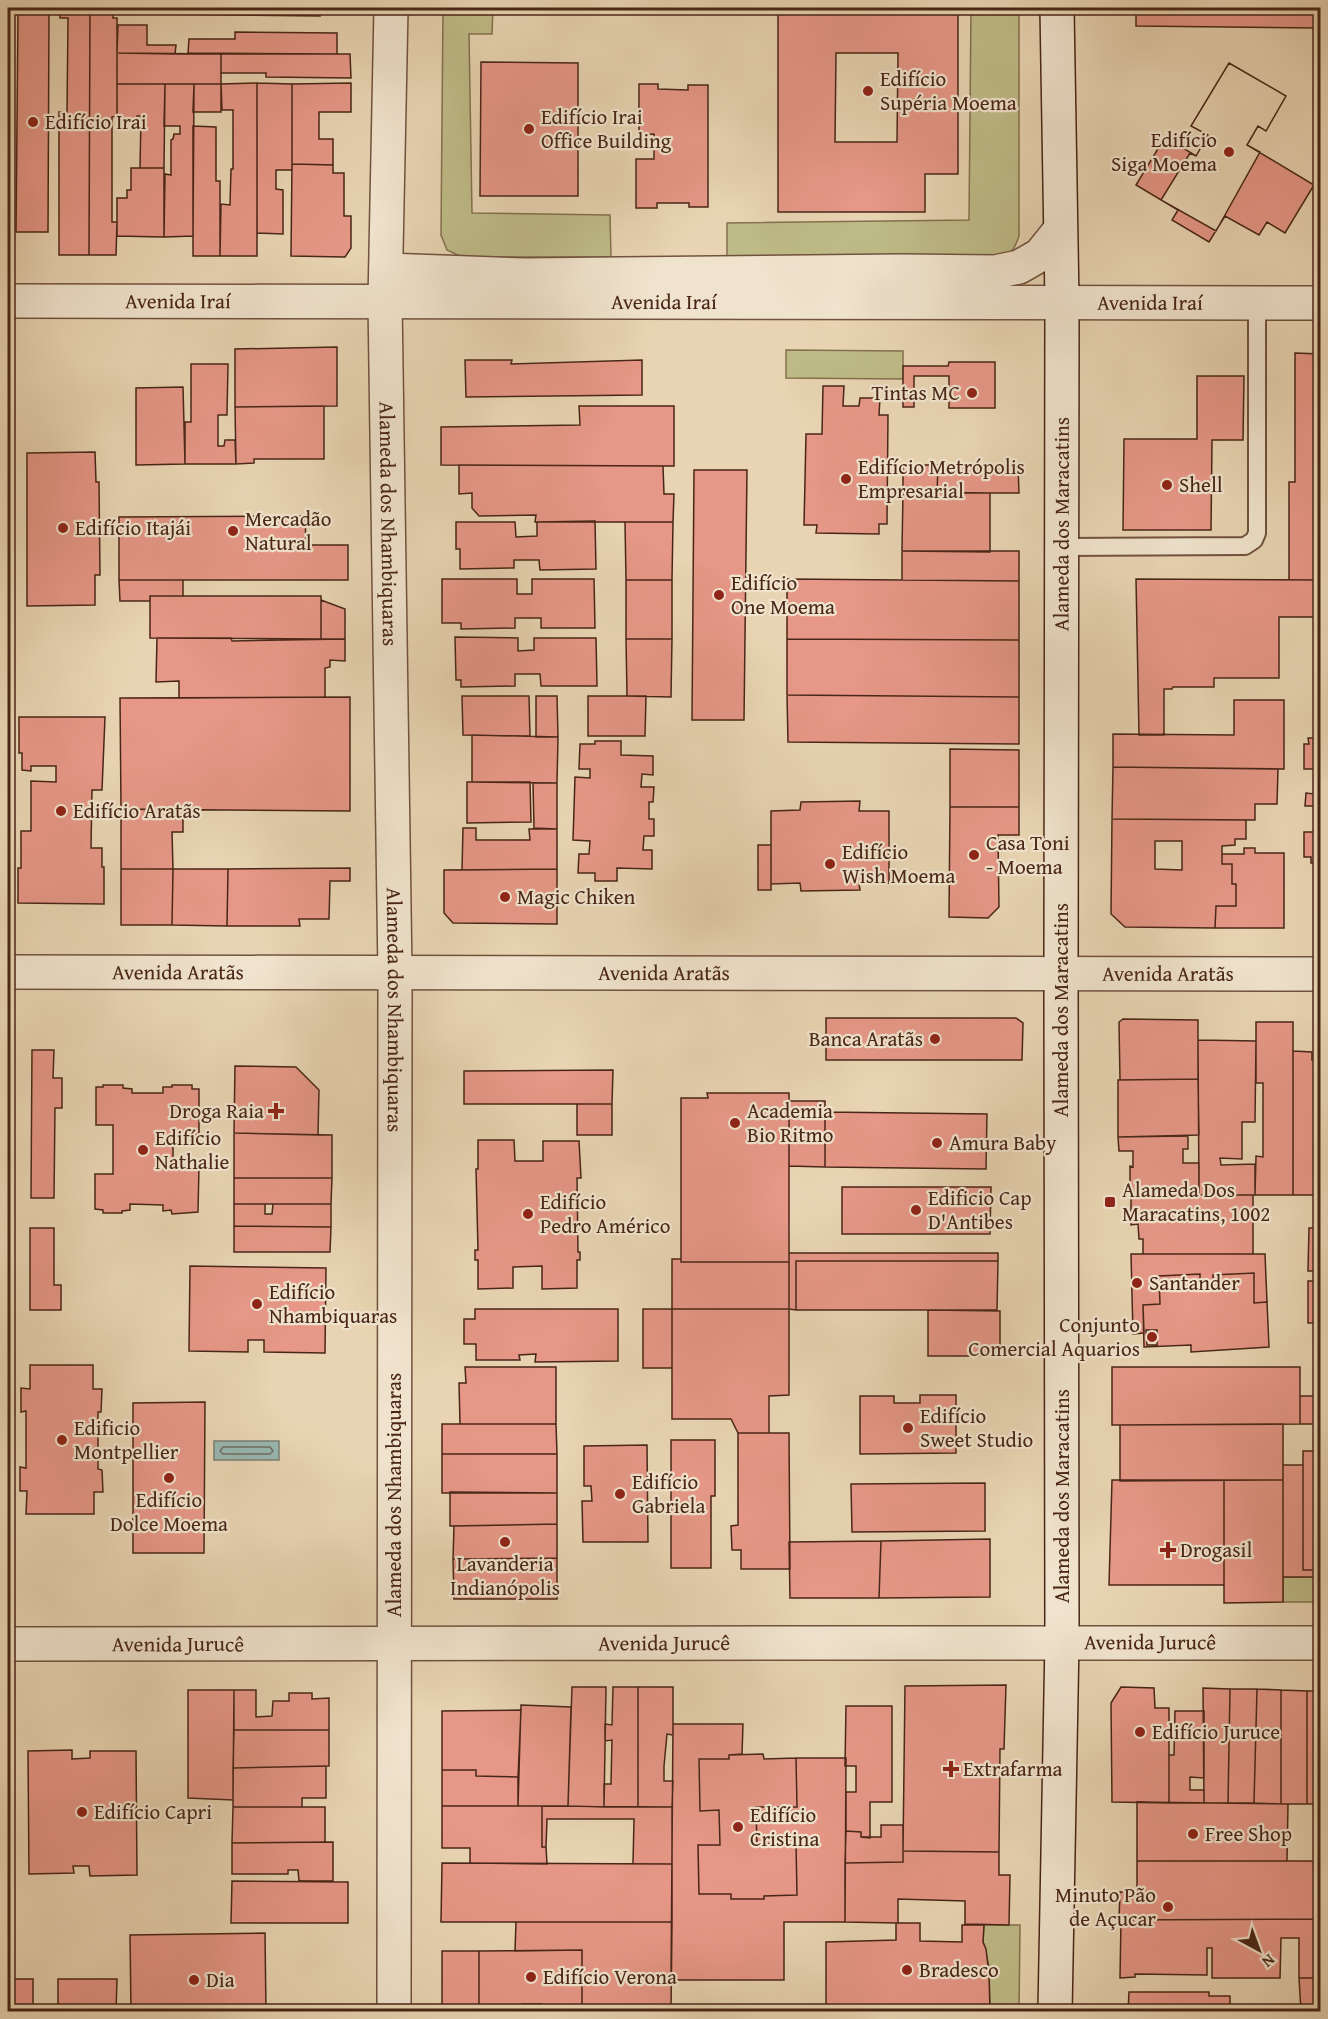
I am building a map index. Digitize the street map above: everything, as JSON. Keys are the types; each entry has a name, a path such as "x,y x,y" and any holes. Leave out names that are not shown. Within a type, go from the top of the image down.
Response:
{"street":[{"name":"Alameda dos Nhambiquaras","path":"391,8 385,286 395,974 394,2012"},
{"name":"Alameda dos Maracatins","path":"1054,2012 1062,1641 1062,302 1057,8"},
{"path":"385,286 525,275 995,272 1019,267 1040,255 1060,230"},
{"name":"Avenida Iraí","path":"8,301 385,286 1062,302 1320,303"},
{"name":"Avenida Aratãs","path":"8,972 1320,974"},
{"name":"Avenida Jurucê","path":"8,1644 394,1645 1062,1641 1320,1643"}],"lane":[{"path":"1061,547 1245,546 1254,540 1257,533 1257,303"}],"shaded area":[{"path":"443,8 493,8 492,34 469,34 472,213 610,215 611,257 462,257 447,250 441,235"},
{"path":"971,8 1019,8 1019,236 1012,250 999,257 727,257 727,223 969,220"},
{"path":"786,350 903,351 903,379 786,378"},
{"path":"1283,1577 1320,1577 1320,1602 1283,1602"},
{"path":"984,1925 1020,1925 1019,2011 990,2011 989,1966 983,1942"}],"water":[{"path":"214,1441 279,1441 279,1460 214,1460"}],"building":[{"path":"60,8 90,8 89,255 59,255 59,112 67,112 68,18 60,18"},
{"path":"90,8 113,8 113,18 117,18 117,116 112,117 112,222 117,222 116,255 89,255"},
{"path":"161,8 320,8 320,16 161,14"},
{"name":"Edifício Supéria Moema","path":"778,8 958,8 958,174 925,174 925,212 778,212"},
{"path":"1136,8 1320,8 1320,28 1136,26"},
{"name":"Edifício Irai","path":"18,13 49,13 48,232 16,232"},
{"path":"118,25 147,25 147,45 176,45 175,54 117,53"},
{"path":"235,32 337,33 337,54 188,53 189,39 235,39"},
{"path":"117,53 221,54 221,84 117,84"},
{"path":"836,53 898,53 897,142 835,142"},
{"path":"221,54 350,54 351,78 266,77 266,73 221,73"},
{"name":"Edifício Irai Office Building","path":"481,62 578,63 578,196 480,196"},
{"name":"Edifício Siga Moema","path":"1229,63 1286,96 1266,131 1258,126 1247,145 1314,185 1285,233 1267,222 1259,235 1225,216 1209,242 1172,220 1178,210 1136,185 1165,137 1196,156 1208,135 1191,126"},
{"path":"1229,63 1286,96 1266,131 1258,126 1247,145 1260,152 1216,231 1161,200 1190,153 1196,156 1208,135 1191,126"},
{"path":"257,83 257,256 220,256 221,204 230,205 231,169 233,169 233,110 222,110 221,84"},
{"path":"257,83 292,84 292,170 276,170 276,189 283,190 283,234 257,233"},
{"path":"351,83 351,112 319,112 319,139 333,139 333,165 292,164 292,84"},
{"path":"117,84 165,84 164,168 140,168 141,116 137,116 137,122 117,121"},
{"path":"165,84 194,84 193,236 164,237 165,174 171,175 171,140 174,134 180,134 180,126 164,126"},
{"path":"194,84 221,84 221,112 193,112"},
{"path":"639,84 658,84 658,89 688,90 688,85 708,85 708,207 689,207 689,203 657,203 657,208 636,208 636,159 654,159 654,134 639,135"},
{"path":"193,126 216,127 216,181 220,181 220,256 193,256"},
{"path":"292,164 333,165 333,173 344,173 344,216 351,216 351,248 345,257 291,256"},
{"path":"131,168 164,168 164,237 117,236 117,198 127,198 127,190 131,190"},
{"path":"337,347 337,406 235,407 235,349"},
{"path":"1295,353 1320,354 1320,580 1289,580 1289,482 1295,482"},
{"path":"465,360 512,360 511,364 642,360 642,395 466,397"},
{"name":"Tintas MC","path":"949,362 995,362 995,408 949,408 949,376 914,376 914,407 903,407 903,366 948,366"},
{"path":"191,364 228,364 227,415 218,415 218,446 224,446 225,440 235,440 236,464 185,464 185,422 191,422"},
{"name":"Shell","path":"1197,376 1244,376 1243,440 1212,440 1211,530 1123,530 1124,439 1197,439"},
{"name":"Edifício Metrópolis Empresarial","path":"823,386 844,386 843,406 859,406 860,398 880,398 879,415 888,415 887,524 879,524 879,534 816,533 817,525 804,525 806,434 822,434"},
{"path":"183,387 185,464 136,465 136,388"},
{"path":"324,406 324,459 254,459 254,463 236,464 235,407"},
{"path":"579,406 674,406 674,466 441,465 441,427 580,425"},
{"name":"Edifício Itajái","path":"95,452 96,482 99,482 100,575 95,575 95,605 27,606 27,453"},
{"path":"459,465 663,466 664,494 674,494 673,522 535,522 536,515 479,516 472,508 472,493 459,494"},
{"path":"903,465 938,465 937,493 903,492"},
{"path":"938,465 1018,465 1019,493 937,493"},
{"name":"Edifício One Moema","path":"694,470 747,470 744,720 692,720"},
{"path":"903,492 990,493 990,552 902,551"},
{"path":"305,516 306,545 348,545 348,580 119,580 119,517"},
{"path":"595,521 596,569 540,570 539,560 514,560 514,568 460,569 460,549 456,549 456,522 515,522 516,537 537,536 537,522"},
{"path":"625,522 673,522 672,580 626,580"},
{"path":"902,551 1019,551 1019,581 902,580"},
{"path":"442,579 517,579 517,594 532,594 532,579 594,579 595,628 541,628 541,618 515,618 515,628 461,629 461,623 442,623"},
{"path":"787,579 1019,581 1019,640 787,639"},
{"path":"1136,579 1320,580 1320,617 1279,617 1279,678 1214,678 1214,687 1164,689 1164,735 1139,735"},
{"path":"119,580 183,580 183,596 150,596 150,601 120,601"},
{"path":"626,580 672,580 672,639 626,639"},
{"path":"150,596 321,596 321,639 150,638"},
{"path":"321,600 345,609 345,639 321,639"},
{"path":"455,637 518,638 518,651 534,650 534,638 596,638 597,686 541,686 540,674 515,674 515,686 461,687 461,680 456,680"},
{"path":"157,638 231,638 232,641 345,639 345,661 330,660 330,667 325,668 325,697 179,698 179,681 156,682"},
{"path":"626,639 672,639 671,697 627,696"},
{"path":"787,639 1019,640 1019,697 787,695"},
{"path":"787,695 1019,697 1019,744 788,742"},
{"path":"462,696 529,696 530,736 463,735"},
{"path":"536,696 557,696 558,737 536,737"},
{"path":"588,696 646,696 645,736 588,736"},
{"path":"350,697 350,811 121,809 120,698"},
{"path":"1234,700 1284,700 1284,769 1113,767 1113,734 1234,735"},
{"name":"Edifício Aratãs","path":"19,717 105,717 102,790 92,790 91,848 102,848 104,904 18,903 21,831 31,831 31,781 56,782 56,766 31,766 31,771 22,770 22,753 19,753"},
{"path":"472,735 558,737 557,783 472,782"},
{"path":"1308,738 1320,738 1320,863 1311,863 1311,857 1304,857 1304,832 1314,832 1314,806 1305,806 1306,793 1314,794 1314,769 1304,769 1304,744 1309,744"},
{"path":"595,741 621,741 621,755 653,756 653,775 642,774 641,787 654,787 653,802 649,802 649,819 654,819 654,836 644,836 643,850 652,850 652,869 617,868 617,881 595,881 595,873 578,873 579,854 589,854 590,841 573,840 575,777 590,778 590,769 579,769 580,744 595,744"},
{"path":"950,749 1019,750 1019,807 950,807"},
{"path":"1113,767 1278,769 1277,804 1255,804 1255,820 1112,819"},
{"path":"467,782 530,782 531,822 467,823"},
{"path":"533,783 557,783 557,829 534,828"},
{"name":"Edifício Wish Moema","path":"860,801 859,811 889,811 889,883 859,883 860,890 801,891 800,883 771,884 771,811 800,810 801,802"},
{"name":"Casa Toni - Moema","path":"950,807 1019,807 1019,835 998,835 999,907 988,918 949,917"},
{"path":"121,809 183,810 183,832 172,832 173,869 121,869"},
{"path":"1112,819 1246,820 1246,839 1235,839 1235,845 1222,846 1222,864 1232,864 1232,884 1236,884 1236,906 1216,906 1215,928 1125,927 1111,914","holes":["1155,841 1182,841 1182,870 1155,869"]},
{"path":"463,828 476,828 476,840 530,840 529,829 557,829 557,869 462,870"},
{"path":"758,845 771,845 771,890 758,890"},
{"path":"1244,848 1255,848 1255,853 1284,853 1284,928 1215,928 1216,906 1236,906 1236,884 1232,884 1232,864 1222,864 1222,854 1244,854"},
{"path":"350,868 350,881 330,881 329,919 299,919 300,926 227,926 228,869"},
{"path":"121,869 173,869 172,925 121,925"},
{"path":"173,869 228,869 227,926 172,925"},
{"path":"557,869 557,924 453,923 444,913 444,870"},
{"path":"826,1018 1016,1018 1023,1023 1022,1060 826,1060"},
{"path":"1123,1019 1198,1020 1198,1079 1120,1080 1119,1022"},
{"path":"1256,1022 1293,1022 1293,1195 1255,1195 1256,1156 1263,1157 1263,1083 1256,1083"},
{"path":"1198,1040 1256,1041 1255,1122 1242,1122 1242,1159 1220,1158 1221,1165 1255,1164 1255,1195 1199,1195"},
{"path":"32,1050 54,1050 53,1078 62,1078 62,1108 55,1108 54,1198 31,1198"},
{"path":"1293,1051 1312,1052 1312,1060 1320,1060 1320,1134 1314,1134 1314,1157 1320,1157 1320,1195 1293,1195"},
{"name":"Droga Raia","path":"235,1066 296,1067 319,1090 318,1135 234,1133"},
{"path":"613,1070 612,1104 464,1104 464,1071"},
{"path":"1198,1079 1199,1135 1118,1137 1118,1080"},
{"name":"Edifício Nathalie","path":"103,1085 123,1085 123,1088 132,1089 132,1093 163,1093 163,1087 172,1087 172,1085 192,1085 192,1089 199,1089 199,1135 173,1134 173,1166 199,1166 198,1212 172,1214 171,1210 163,1211 163,1205 130,1204 130,1210 122,1211 122,1213 103,1213 103,1210 95,1209 95,1174 113,1174 113,1125 96,1125 96,1087 103,1087"},
{"path":"707,1093 789,1093 789,1262 681,1262 681,1098 708,1098"},
{"path":"789,1101 825,1101 825,1167 789,1166"},
{"path":"577,1104 612,1104 612,1135 577,1135"},
{"path":"825,1112 987,1114 986,1169 825,1167"},
{"path":"234,1133 332,1135 332,1178 234,1178"},
{"path":"1188,1136 1188,1149 1183,1149 1183,1163 1199,1163 1199,1195 1130,1195 1130,1166 1133,1167 1133,1151 1119,1151 1118,1137"},
{"name":"Edifício Pedro Américo","path":"478,1140 514,1140 515,1161 543,1161 543,1141 579,1141 581,1178 577,1178 580,1260 577,1260 577,1288 542,1289 542,1266 513,1267 513,1288 478,1289 478,1260 475,1260 475,1250 478,1250 476,1169 478,1169"},
{"path":"234,1178 332,1178 331,1204 234,1204"},
{"name":"Edificio Cap D'Antibes","path":"842,1187 991,1187 990,1234 842,1234"},
{"path":"1131,1195 1253,1195 1253,1254 1143,1254 1143,1239 1139,1239 1138,1224 1131,1225"},
{"path":"234,1204 265,1204 265,1214 272,1214 273,1204 331,1204 331,1227 234,1226"},
{"path":"234,1226 331,1227 330,1252 234,1252"},
{"path":"30,1228 54,1228 54,1285 61,1285 61,1310 30,1310"},
{"path":"1309,1228 1320,1228 1320,1323 1308,1323 1308,1281 1315,1281 1315,1271 1308,1271"},
{"path":"789,1253 998,1253 998,1261 796,1261 796,1310 789,1309"},
{"path":"1131,1254 1265,1254 1267,1302 1254,1303 1254,1273 1213,1275 1213,1283 1200,1283 1200,1274 1159,1276 1160,1304 1143,1305 1144,1333 1133,1334"},
{"path":"672,1259 681,1259 681,1262 789,1262 789,1309 672,1309"},
{"path":"796,1261 998,1261 997,1310 796,1310"},
{"name":"Edifício Nhambiquaras","path":"190,1266 326,1268 325,1353 264,1352 264,1340 248,1340 248,1352 189,1351"},
{"path":"1254,1273 1254,1303 1267,1302 1269,1347 1191,1352 1191,1345 1144,1347 1143,1305 1160,1304 1159,1276 1200,1274 1200,1283 1213,1283 1213,1275"},
{"path":"475,1309 618,1309 618,1361 535,1362 536,1354 519,1355 520,1360 476,1360 476,1344 464,1344 464,1319 475,1319"},
{"path":"643,1309 672,1309 672,1368 643,1368"},
{"path":"672,1309 789,1309 789,1395 769,1396 769,1433 738,1433 731,1419 672,1419"},
{"path":"928,1310 1000,1311 1000,1356 928,1356"},
{"name":"Conjunto Comercial Aquarios","path":"1146,1330 1157,1330 1157,1345 1147,1345"},
{"name":"Edificio Montpellier","path":"30,1365 93,1365 93,1389 102,1389 101,1412 98,1412 98,1469 102,1470 103,1492 94,1492 94,1514 26,1514 27,1491 20,1491 20,1467 26,1468 26,1411 21,1412 21,1388 30,1389"},
{"path":"465,1367 556,1367 556,1424 460,1424 459,1383 466,1383"},
{"path":"1112,1367 1300,1367 1300,1424 1112,1425"},
{"name":"Edifício Sweet Studio","path":"920,1395 956,1395 956,1453 860,1454 860,1396 894,1396 894,1403 920,1403"},
{"path":"1300,1396 1320,1396 1320,1424 1300,1424"},
{"name":"Edifício Dolce Moema","path":"205,1402 204,1553 133,1553 133,1403"},
{"path":"442,1424 556,1424 557,1454 442,1454"},
{"path":"1283,1424 1283,1480 1120,1481 1120,1425"},
{"path":"738,1433 789,1433 790,1569 741,1569 741,1550 732,1550 731,1526 738,1525"},
{"path":"671,1440 715,1440 715,1496 711,1496 711,1568 671,1568"},
{"name":"Edifício Gabriela","path":"647,1445 648,1542 583,1542 582,1501 592,1501 591,1486 584,1486 584,1446"},
{"path":"1303,1451 1320,1451 1320,1570 1303,1570"},
{"path":"442,1454 557,1454 557,1493 442,1493"},
{"path":"1283,1465 1303,1465 1303,1570 1320,1570 1320,1577 1283,1577"},
{"path":"1112,1480 1224,1480 1224,1585 1109,1585"},
{"path":"1224,1480 1283,1480 1283,1602 1224,1603"},
{"path":"985,1483 985,1531 852,1532 851,1484"},
{"path":"450,1492 557,1493 557,1524 450,1526"},
{"path":"557,1524 557,1558 453,1559 454,1526"},
{"path":"990,1539 990,1597 879,1598 881,1541"},
{"path":"881,1541 879,1598 790,1598 789,1542"},
{"path":"557,1558 557,1599 454,1599 453,1559"},
{"path":"1006,1685 1004,1749 1000,1749 999,1852 903,1851 905,1686"},
{"path":"572,1687 606,1687 604,1807 568,1806"},
{"path":"613,1687 638,1687 638,1807 604,1807 604,1784 611,1784 612,1740 605,1741 605,1724 612,1725"},
{"path":"638,1687 673,1687 673,1735 667,1734 664,1766 664,1781 673,1781 672,1807 638,1807"},
{"name":"Edifício Juruce","path":"1121,1687 1154,1688 1155,1708 1169,1708 1169,1803 1112,1802 1111,1703"},
{"path":"1203,1688 1230,1689 1228,1803 1204,1803"},
{"path":"1230,1689 1257,1689 1254,1803 1228,1803"},
{"path":"1257,1689 1281,1690 1281,1804 1254,1803"},
{"path":"188,1690 234,1690 233,1800 188,1798"},
{"path":"234,1690 256,1690 256,1717 272,1716 273,1701 289,1701 289,1693 312,1693 312,1699 329,1698 329,1730 234,1730"},
{"path":"1281,1690 1307,1691 1307,1804 1281,1804"},
{"path":"1307,1691 1320,1691 1320,1804 1307,1804"},
{"path":"521,1705 571,1707 568,1806 518,1806"},
{"path":"846,1706 892,1706 892,1802 870,1802 870,1838 861,1837 861,1832 846,1831 846,1792 856,1792 856,1766 845,1766"},
{"path":"521,1710 518,1777 476,1776 476,1770 442,1770 442,1711"},
{"path":"1175,1711 1204,1711 1204,1778 1190,1777 1190,1790 1204,1790 1204,1803 1169,1803 1169,1755 1174,1755"},
{"path":"673,1724 743,1724 742,1754 729,1755 729,1759 699,1759 700,1811 719,1810 720,1845 698,1845 699,1894 731,1894 731,1899 764,1899 764,1896 797,1895 796,1843 757,1844 756,1807 797,1807 796,1758 846,1758 845,1922 784,1922 784,1980 671,1980"},
{"path":"234,1730 329,1730 329,1766 233,1768"},
{"name":"Edifício Capri","path":"72,1750 72,1759 90,1758 90,1751 136,1751 137,1875 90,1876 89,1866 73,1866 74,1873 29,1874 28,1751"},
{"name":"Edifício Cristina","path":"763,1754 764,1759 796,1758 797,1807 756,1807 757,1844 796,1843 797,1895 764,1896 764,1899 731,1899 731,1894 699,1894 698,1845 720,1845 719,1810 700,1811 699,1759 729,1759 729,1755"},
{"path":"326,1766 326,1798 302,1798 302,1807 233,1807 233,1768"},
{"path":"442,1770 476,1770 476,1776 518,1777 518,1806 442,1806"},
{"path":"1137,1802 1288,1804 1287,1861 1137,1861"},
{"path":"442,1806 542,1806 542,1847 546,1847 547,1864 470,1863 470,1848 442,1848"},
{"path":"542,1806 672,1807 672,1864 633,1864 634,1819 547,1819 546,1847 542,1847"},
{"path":"233,1807 325,1807 325,1842 232,1843"},
{"path":"881,1825 903,1825 903,1862 845,1863 846,1831 861,1832 861,1837 881,1837"},
{"path":"333,1842 333,1881 299,1881 298,1870 288,1870 288,1874 232,1874 232,1843"},
{"path":"903,1851 999,1852 999,1875 1010,1875 1009,1925 965,1924 965,1901 898,1899 898,1923 845,1922 845,1863 903,1862"},
{"path":"1137,1861 1320,1861 1320,1919 1119,1920 1120,1892 1137,1891"},
{"path":"442,1863 672,1864 672,1922 441,1922"},
{"path":"232,1881 348,1882 348,1923 231,1923"},
{"path":"1320,1919 1320,1978 1299,1978 1299,1938 1281,1938 1280,1978 1212,1978 1212,1948 1207,1948 1207,1975 1135,1974 1135,1977 1120,1978 1121,1920"},
{"path":"516,1922 672,1922 671,2012 582,2012 582,1950 515,1951"},
{"name":"Bradesco","path":"896,1923 920,1923 920,1941 962,1942 962,1925 984,1925 983,1942 989,1974 990,2012 826,2012 826,1942 896,1940"},
{"path":"265,1933 266,2012 131,2012 130,1935"},
{"name":"Edifício Verona","path":"582,1950 582,2012 541,2012 541,2004 522,2004 522,2012 479,2012 479,1951"},
{"path":"442,1951 479,1951 479,2012 442,2012"},
{"path":"1299,1978 1320,1978 1320,2012 1301,2011"},
{"path":"8,1979 33,1979 33,2012 8,2012"},
{"path":"58,1979 117,1979 116,2012 58,2012"},
{"path":"1129,1992 1209,1992 1209,1996 1230,1996 1230,2012 1128,2012"},
{"path":"522,2004 541,2004 541,2012 522,2012"}],"place":[{"name":"Edifício Supéria Moema","path":"868,91"},
{"name":"Edifício Irai","path":"33,122"},
{"name":"Edifício Irai Office Building","path":"529,129"},
{"name":"Edifício Siga Moema","path":"1229,152"},
{"name":"Tintas MC","path":"972,393"},
{"name":"Edifício Metrópolis Empresarial","path":"846,479"},
{"name":"Shell","path":"1167,485"},
{"name":"Edifício Itajái","path":"63,528"},
{"name":"Mercadão Natural","path":"233,531"},
{"name":"Edifício One Moema","path":"719,595"},
{"name":"Edifício Aratãs","path":"61,811"},
{"name":"Casa Toni - Moema","path":"974,855"},
{"name":"Edifício Wish Moema","path":"830,864"},
{"name":"Magic Chiken","path":"505,897"},
{"name":"Banca Aratãs","path":"935,1039"},
{"name":"Droga Raia","path":"276,1111"},
{"name":"Academia Bio Ritmo","path":"735,1123"},
{"name":"Amura Baby","path":"937,1143"},
{"name":"Edifício Nathalie","path":"143,1150"},
{"name":"Alameda Dos Maracatins, 1002","path":"1110,1202"},
{"name":"Edificio Cap D'Antibes","path":"916,1210"},
{"name":"Edifício Pedro Américo","path":"528,1214"},
{"name":"Santander","path":"1137,1283"},
{"name":"Edifício Nhambiquaras","path":"257,1304"},
{"name":"Conjunto Comercial Aquarios","path":"1152,1337"},
{"name":"Edifício Sweet Studio","path":"908,1428"},
{"name":"Edificio Montpellier","path":"62,1440"},
{"name":"Edifício Dolce Moema","path":"169,1478"},
{"name":"Edifício Gabriela","path":"620,1494"},
{"name":"Lavanderia Indianópolis","path":"505,1542"},
{"name":"Drogasil","path":"1168,1550"},
{"name":"Edifício Juruce","path":"1140,1732"},
{"name":"Extrafarma","path":"951,1769"},
{"name":"Edifício Capri","path":"82,1812"},
{"name":"Edifício Cristina","path":"738,1827"},
{"name":"Free Shop","path":"1193,1834"},
{"name":"Minuto Pão de Açucar","path":"1168,1907"},
{"name":"Bradesco","path":"907,1970"},
{"name":"Edifício Verona","path":"531,1977"},
{"name":"Dia","path":"194,1980"}]}
